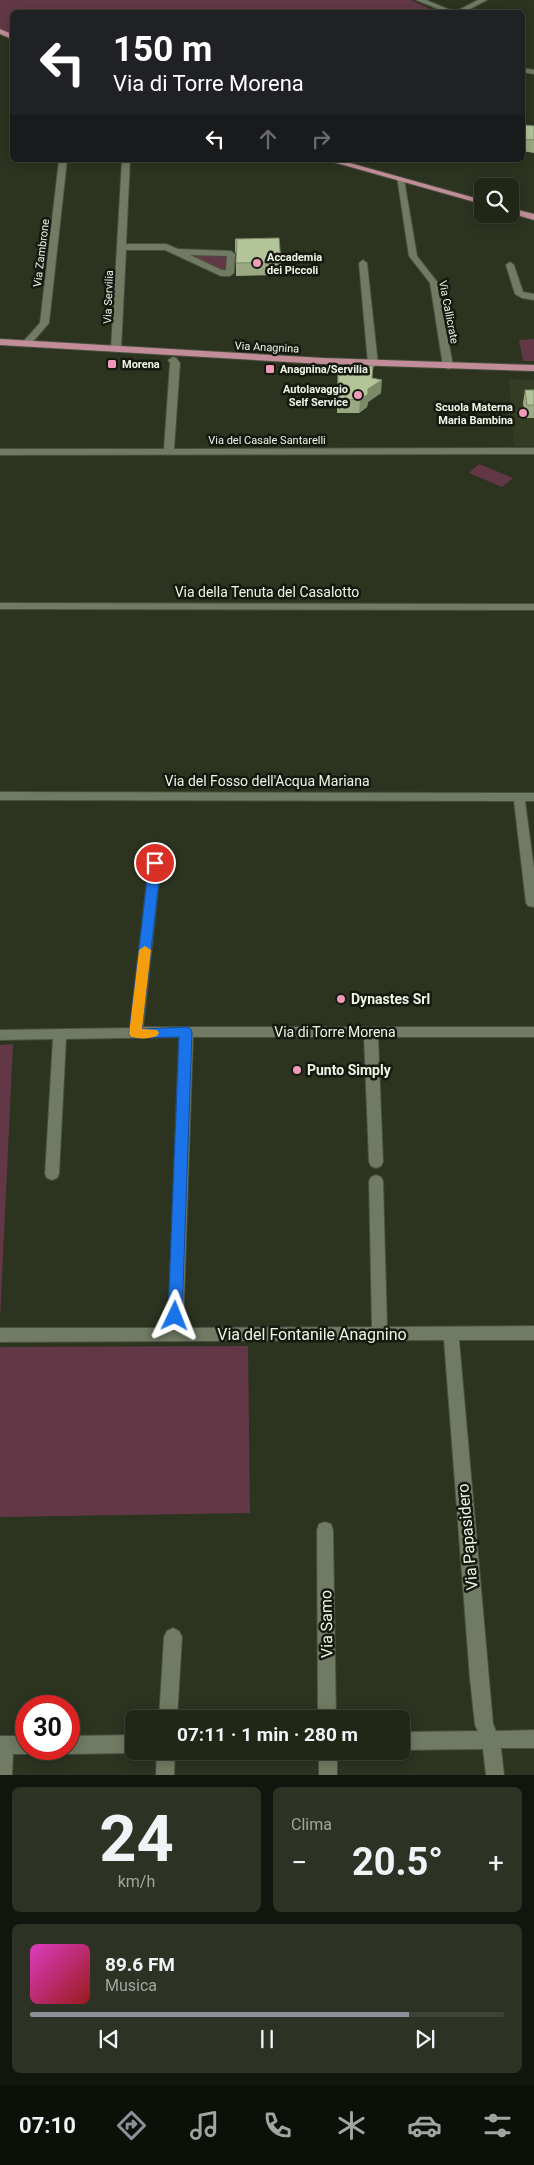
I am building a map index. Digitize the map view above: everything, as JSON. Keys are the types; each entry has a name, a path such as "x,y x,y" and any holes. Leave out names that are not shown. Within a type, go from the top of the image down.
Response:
{"main road":[{"path":"337,162 474,200"},
{"path":"519,213 534,217"},
{"name":"Via Anagnina","path":"0,342 373,364 534,368"},
{"name":"Via Anagnina","path":"0,349 375,370 534,374"}],"street":[{"path":"420,0 446,10"},
{"path":"462,10 483,0"},
{"name":"Via Zambrone","path":"27,343 44,323 63,162"},
{"name":"Via Servilia","path":"116,349 126,162"},
{"name":"Via Callicrate","path":"400,179 413,256 434,283 448,366"},
{"path":"121,247 166,247 221,273 230,273 231,254 178,252"},
{"path":"363,263 373,364"},
{"path":"510,265 518,293 534,297"},
{"path":"169,453 175,363 173,360"},
{"name":"Via del Casale Santarelli","path":"0,452 534,451"},
{"name":"Via della Tenuta del Casalotto","path":"0,606 534,607"},
{"name":"Via del Fosso dell'Acqua Mariana","path":"0,796 534,797"},
{"path":"519,797 532,903"},
{"path":"136,1034 155,863"},
{"path":"175,1335 186,1032"},
{"name":"Via di Torre Morena","path":"0,1035 186,1032 534,1032"},
{"path":"371,1032 376,1162"},
{"path":"52,1174 60,1035"},
{"path":"376,1181 380,1334"},
{"name":"Via Papasidero","path":"451,1333 479,1679 484,1725 491,1739 495,1775"},
{"name":"Via del Fontanile Anagnino","path":"0,1335 534,1333"},
{"name":"Via Samo","path":"325,1530 327,1710"},
{"path":"169,1710 173,1637"},
{"path":"410,1741 534,1739"},
{"path":"80,1745 125,1744"},
{"path":"3,1745 3,1775"},
{"path":"165,1775 166,1760"},
{"path":"328,1760 328,1775"}],"shaded area":[{"path":"0,0 411,0 433,10 10,10 10,38 0,34"},
{"path":"196,255 226,256 227,271 222,271 195,258"},
{"path":"534,339 534,361 523,361 519,340"},
{"name":"Scuola Materna Maria Bambina","path":"509,379 534,380 534,446 514,446"},
{"path":"479,464 513,478 502,487 469,473"},
{"path":"13,1044 0,1319 0,1045"},
{"path":"248,1346 250,1513 0,1517 0,1347"}],"building":[{"path":"525,125 534,126 534,140 525,139"},
{"path":"279,238 281,262 236,263 237,241 235,239"},
{"path":"338,365 373,366 372,378 382,380 368,389 368,394 360,400 338,399"},
{"path":"525,390 534,390 534,405 527,405"}],"slow traffic":[{"path":"145,950 136,1034 153,1033"}],"place":[{"name":"Accademia dei Piccoli","path":"257,263"},
{"name":"Morena","path":"112,364"},
{"name":"Anagnina/Servilia","path":"270,369"},
{"name":"Autolavaggio Self Service","path":"358,395"},
{"name":"Scuola Materna Maria Bambina","path":"523,413"},
{"name":"Dynastes Srl","path":"341,999"},
{"name":"Punto Simply","path":"297,1070"}],"route":[{"path":"155,863 136,1034 186,1032 175,1316"}]}
